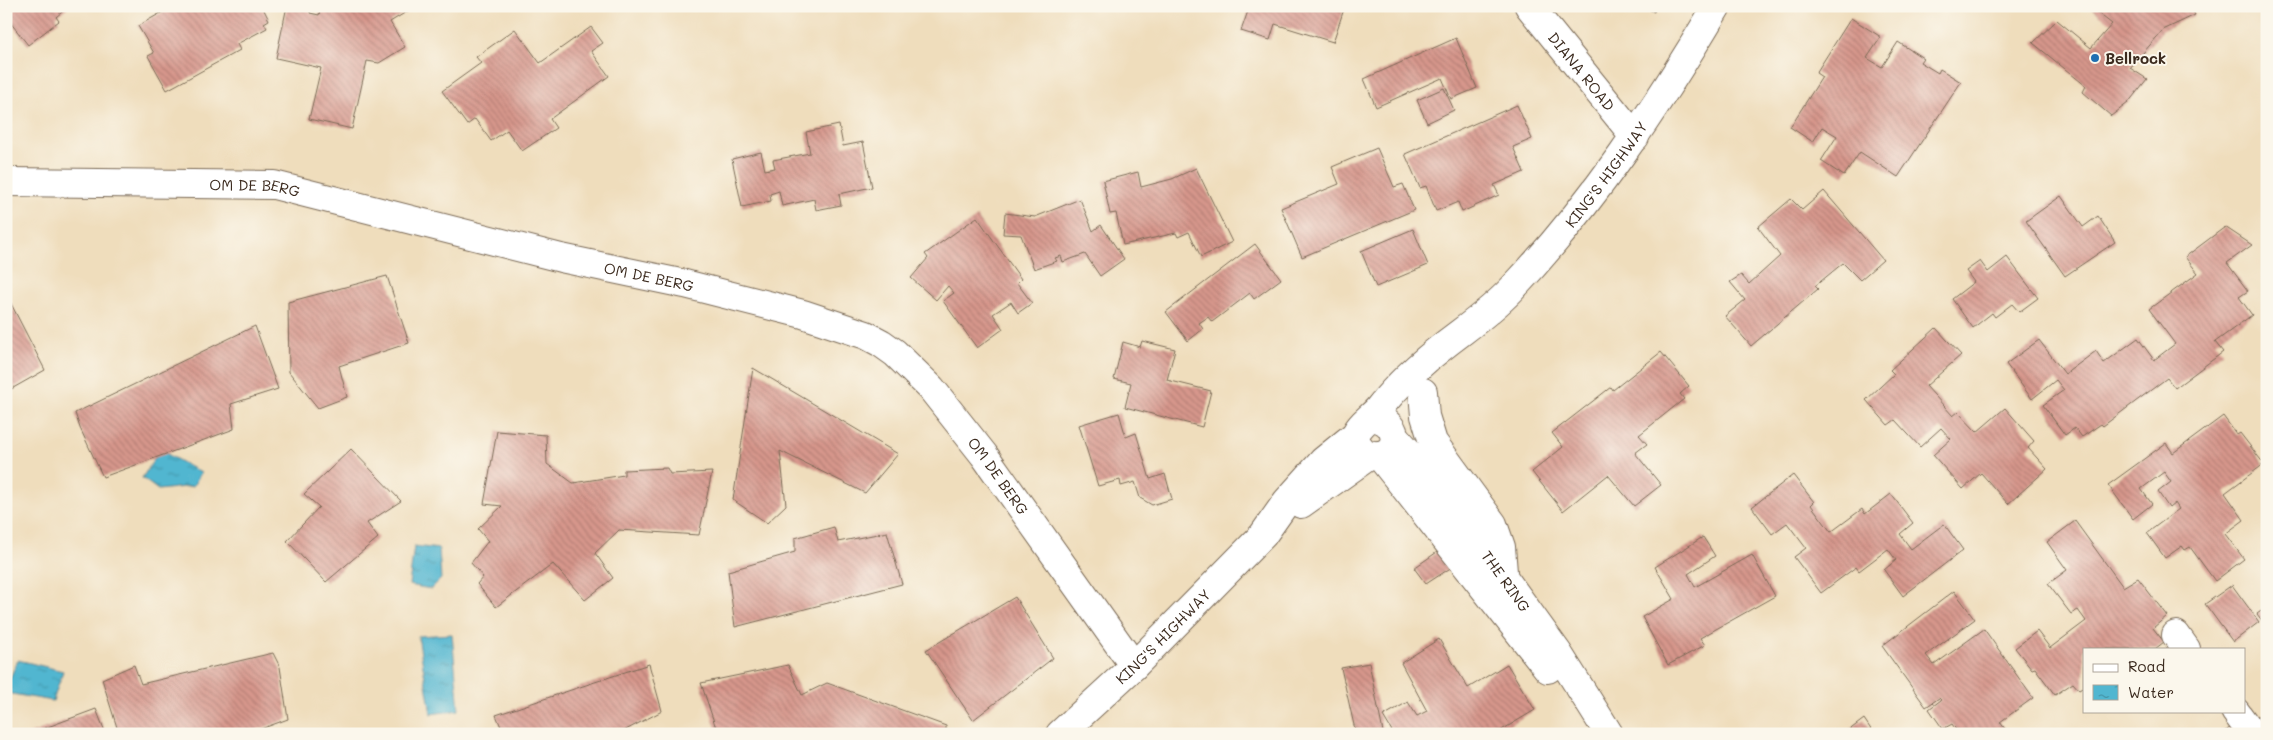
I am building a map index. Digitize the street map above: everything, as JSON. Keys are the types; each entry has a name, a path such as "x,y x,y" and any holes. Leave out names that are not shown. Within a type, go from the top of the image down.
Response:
{"street":[{"name":"DIANA ROAD","path":"1529,6 1635,137"},
{"name":"KING'S HIGHWAY","path":"1377,438 1390,395 1425,361 1473,325 1509,292 1578,213 1635,137 1717,6"},
{"name":"OM DE BERG","path":"6,182 274,185 562,258 694,287 811,316 866,335 895,353 931,388 984,456 1134,666"},
{"name":"KING'S HIGHWAY","path":"1060,734 1134,666 1263,535 1278,525 1377,438 1423,392 1458,348 1473,325"},
{"path":"1423,392 1425,416 1433,442 1494,524 1501,547 1495,585"},
{"name":"THE RING","path":"1377,438 1444,496 1495,585 1552,673 1574,699 1609,733"},
{"path":"2236,712 2252,734"}],"water":[{"path":"160,450 201,473 193,486 158,490 142,478"},
{"path":"414,546 439,549 441,579 431,589 409,585"},
{"path":"452,634 459,710 431,714 418,636"},
{"path":"18,660 63,671 53,701 6,693 6,687"}],"building":[{"path":"6,6 69,6 56,17 59,21 28,45 6,17"},
{"path":"173,6 262,6 269,20 264,23 267,28 237,44 240,50 167,90 148,56 154,53 138,26"},
{"path":"287,6 311,6 310,13 319,15 321,6 416,6 390,22 405,47 379,63 367,61 352,129 309,119 321,68 276,58"},
{"path":"1241,6 1345,6 1333,42 1275,24 1270,40 1241,31 1248,11 1240,9"},
{"path":"1643,6 1656,6 1654,12"},
{"name":"Bellrock","path":"2089,6 2190,6 2195,15 2163,30 2130,68 2147,79 2128,103 2111,116 2083,92 2086,86 2033,43 2057,20 2091,48 2112,24"},
{"path":"1851,18 1881,37 1867,58 1882,67 1898,42 1923,58 1920,62 1938,73 1940,69 1961,82 1898,177 1860,152 1844,176 1821,161 1837,136 1822,127 1813,142 1790,127 1822,77 1816,73"},
{"path":"591,27 603,43 591,51 609,76 550,119 556,128 522,151 507,130 491,141 475,119 467,125 442,91 481,63 476,57 515,29 540,63"},
{"path":"1456,38 1477,88 1451,99 1442,78 1376,107 1364,79"},
{"path":"1444,88 1454,110 1427,123 1417,100"},
{"path":"1517,105 1532,139 1513,147 1524,172 1494,185 1499,195 1462,212 1458,202 1436,211 1426,186 1420,188 1405,154"},
{"path":"839,125 843,146 863,142 872,187 839,194 841,205 816,210 814,199 782,206 779,191 770,194 771,201 742,207 732,159 761,152 765,170 775,168 773,160 810,153 806,132"},
{"path":"1377,148 1394,187 1403,184 1414,210 1302,257 1281,208 1339,184 1332,167"},
{"path":"1196,168 1232,242 1201,257 1189,232 1178,237 1176,233 1123,245 1116,213 1110,214 1103,181 1138,172 1141,187 1172,179"},
{"path":"1824,191 1883,260 1860,280 1843,263 1815,286 1818,289 1751,346 1725,316 1745,300 1730,282 1741,275 1749,284 1780,256 1758,227 1791,199 1802,210"},
{"path":"2061,196 2083,227 2098,216 2115,242 2065,276 2026,221"},
{"path":"1080,199 1093,231 1101,225 1124,259 1100,276 1085,254 1063,262 1061,256 1055,258 1057,261 1034,269 1021,235 1003,234 1005,213 1035,217"},
{"path":"977,217 1021,279 1017,283 1032,303 1018,313 1011,302 993,314 1003,329 977,348 943,301 954,293 948,286 936,300 911,278 928,258 925,254"},
{"path":"2225,227 2252,245 2227,263 2248,291 2239,297 2252,315 2215,342 2223,352 2175,388 2167,378 2103,426 2101,424 2082,437 2075,428 2065,435 2043,405 2064,390 2056,380 2032,399 2006,364 2039,340 2065,374 2096,351 2104,363 2138,338 2154,360 2175,344 2149,309 2198,273 2185,257"},
{"path":"1413,229 1428,265 1376,287 1361,251"},
{"path":"1255,244 1281,279 1254,299 1250,293 1212,322 1208,317 1199,323 1203,329 1188,341 1166,312"},
{"path":"2007,257 2038,298 2019,312 2012,304 1995,317 1992,313 1973,328 1952,299 1974,282 1966,271 1980,261 1988,272"},
{"path":"387,276 409,343 339,366 347,397 318,408 289,372 288,302"},
{"path":"6,294 45,370 6,392"},
{"path":"255,326 278,389 231,404 234,429 103,477 75,413"},
{"path":"1936,328 1961,355 1926,386 1953,416 1958,412 1977,432 2005,408 2034,441 2028,448 2047,469 2008,504 1981,473 1963,489 1933,455 1951,439 1941,428 1920,447 1895,420 1888,425 1866,400 1894,374 1890,370"},
{"path":"1142,341 1175,349 1167,380 1211,391 1202,427 1125,407 1131,383 1114,379 1123,342 1140,347"},
{"path":"1661,352 1689,386 1680,394 1684,399 1639,435 1647,444 1635,453 1661,485 1634,506 1608,475 1563,511 1532,472 1563,447 1552,433 1611,387 1613,390"},
{"path":"753,368 898,454 865,493 780,451 786,505 767,523 733,500"},
{"path":"1119,413 1126,437 1136,433 1150,479 1165,474 1172,499 1152,505 1140,498 1135,482 1121,486 1120,480 1098,486 1079,425"},
{"path":"2223,416 2237,435 2240,433 2264,464 2225,493 2244,520 2225,534 2244,559 2215,581 2190,547 2185,550 2182,546 2165,558 2147,533 2179,509 2175,503 2169,508 2158,492 2171,482 2164,472 2141,489 2152,504 2133,519 2108,485 2166,443 2173,453"},
{"path":"497,431 546,435 547,464 573,483 624,475 624,470 667,468 670,474 712,472 699,535 619,530 595,553 613,578 585,600 553,564 496,607 477,584 483,577 471,563 488,541 478,529 502,506 484,504"},
{"path":"351,449 401,501 367,523 378,538 326,582 287,541 319,507 304,494"},
{"path":"1793,475 1814,502 1811,505 1831,532 1862,509 1865,514 1891,494 1913,523 1900,534 1911,549 1944,524 1963,550 1903,596 1884,570 1896,560 1888,549 1859,571 1856,567 1821,593 1794,557 1806,548 1787,523 1772,534 1752,507"},
{"path":"2075,521 2123,587 2138,578 2167,616 2153,628 2164,642 2156,648 2083,648 2083,688 2079,690 2073,683 2055,695 2035,668 2032,669 2015,648 2037,631 2050,648 2086,621 2078,610 2071,614 2048,584 2067,570 2047,542"},
{"path":"834,527 838,542 887,532 902,584 735,627 728,571 795,552 795,538"},
{"path":"1703,537 1715,556 1688,574 1695,587 1752,555 1775,596 1700,638 1705,645 1668,665 1642,617 1674,599 1655,567"},
{"path":"1440,550 1452,567 1426,584 1414,568"},
{"path":"2232,585 2259,622 2233,642 2205,604"},
{"path":"1954,591 1975,619 1926,655 1934,665 1984,629 2033,698 2000,722 2008,733 2006,734 1959,734 1952,724 1943,729 1929,709 1941,700 1939,698 1926,707 1882,646"},
{"path":"1015,597 1053,658 973,720 926,650"},
{"path":"2267,607 2267,627 2257,614"},
{"path":"1439,639 1468,688 1507,664 1535,710 1495,734 1387,734 1392,731 1383,716 1408,702 1417,716 1427,711 1401,663"},
{"path":"273,653 280,667 288,719 247,734 119,734 102,679 134,665 141,684"},
{"path":"1369,663 1383,732 1356,734 1341,668"},
{"path":"649,664 662,711 618,734 504,734 496,715"},
{"path":"788,665 802,695 827,683 946,726 946,734 754,734 753,730 741,734 718,734 701,683"},
{"path":"96,709 106,734 29,734"},
{"path":"1864,719 1874,734 1844,734"},
{"path":"2236,723 2244,734 2222,734"}],"place":[{"name":"Bellrock","path":"2095,58"}]}
